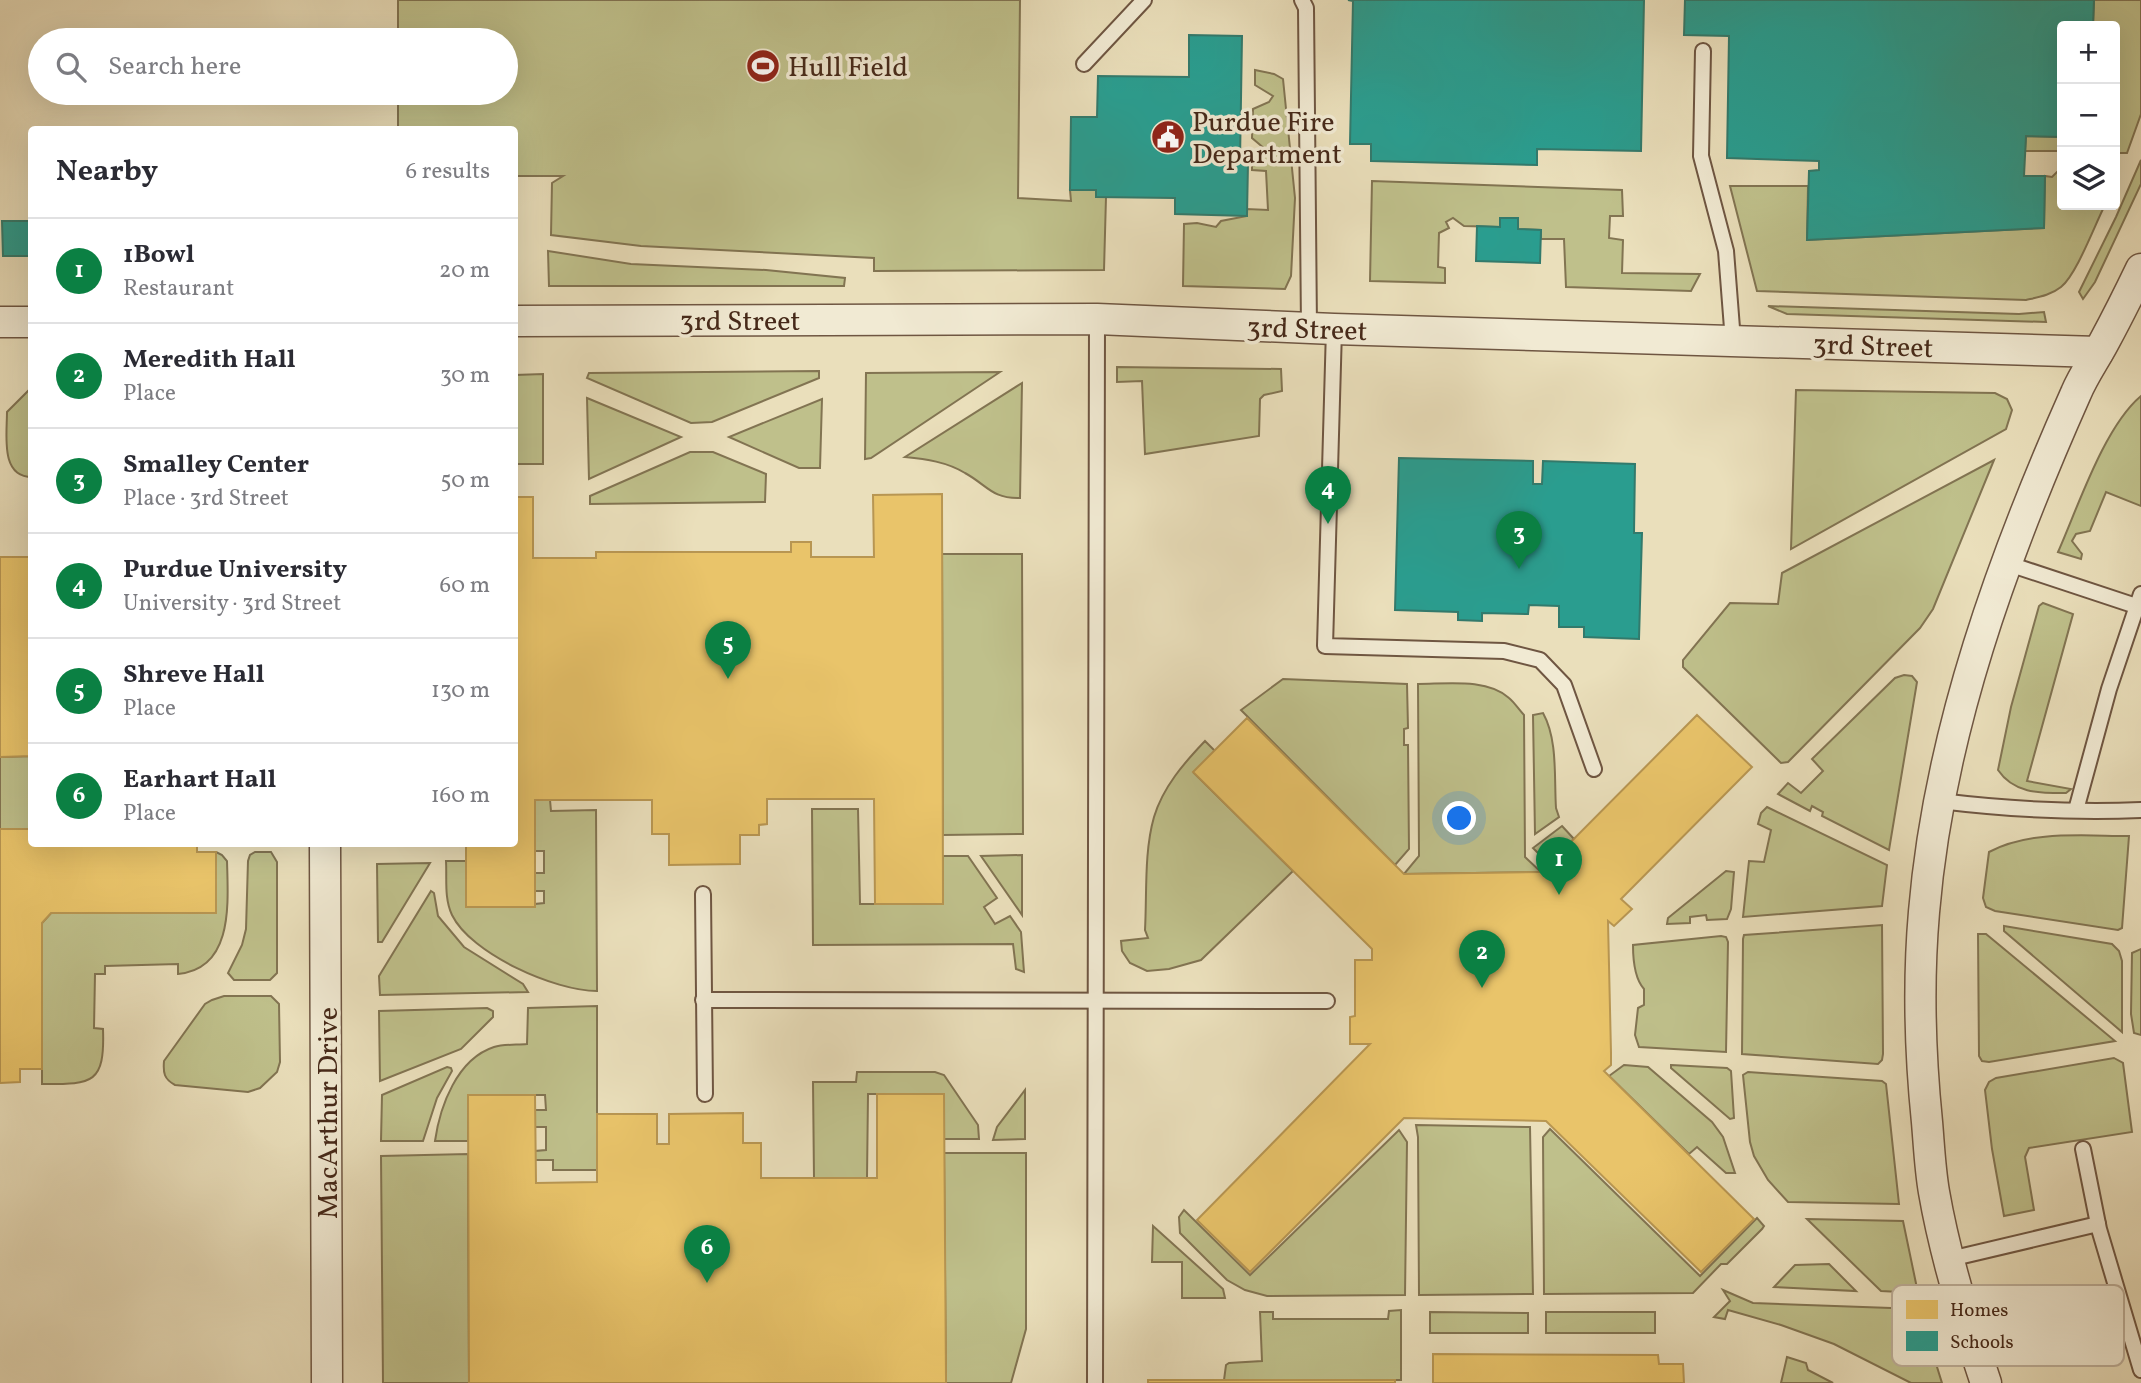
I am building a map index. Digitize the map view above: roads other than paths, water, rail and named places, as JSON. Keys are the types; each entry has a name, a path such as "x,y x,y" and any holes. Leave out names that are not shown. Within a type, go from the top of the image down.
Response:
{"street":[{"path":"1958,1285 1934,1191 1921,1072 1924,913 1940,801 1958,719 2006,563 2077,390 2141,269"},
{"name":"3rd Street","path":"518,321 1097,320 2098,352"},
{"path":"0,322 28,322"},
{"name":"MacArthur Drive","path":"325,847 327,1383"},
{"path":"1981,1366 1986,1383"}],"lane":[{"path":"1084,64 1144,0"},
{"path":"1302,0 1306,8 1321,329 1325,646 1504,651 1540,660 1564,685 1594,769"},
{"path":"1703,51 1701,156 1726,251 1733,341"},
{"path":"1095,1383 1097,320"},
{"path":"2006,563 2139,600 2109,689 2076,810"},
{"path":"1940,801 1983,806 2141,810"},
{"path":"703,894 705,1094"},
{"path":"703,1000 1327,1001"},
{"path":"2083,1149 2098,1224 2116,1285"},
{"path":"1950,1259 2098,1224"},
{"path":"2124,1312 2141,1370"}],"place":[{"name":"Hull Field","path":"763,66"},
{"name":"Purdue Fire Department","path":"1168,137"},
{"name":"Purdue University","path":"1328,524"},
{"name":"Smalley Center","path":"1519,569"},
{"name":"Shreve Hall","path":"728,679"},
{"name":"1Bowl","path":"1559,895"},
{"name":"Meredith Hall","path":"1482,988"},
{"name":"Earhart Hall","path":"707,1283"}]}
